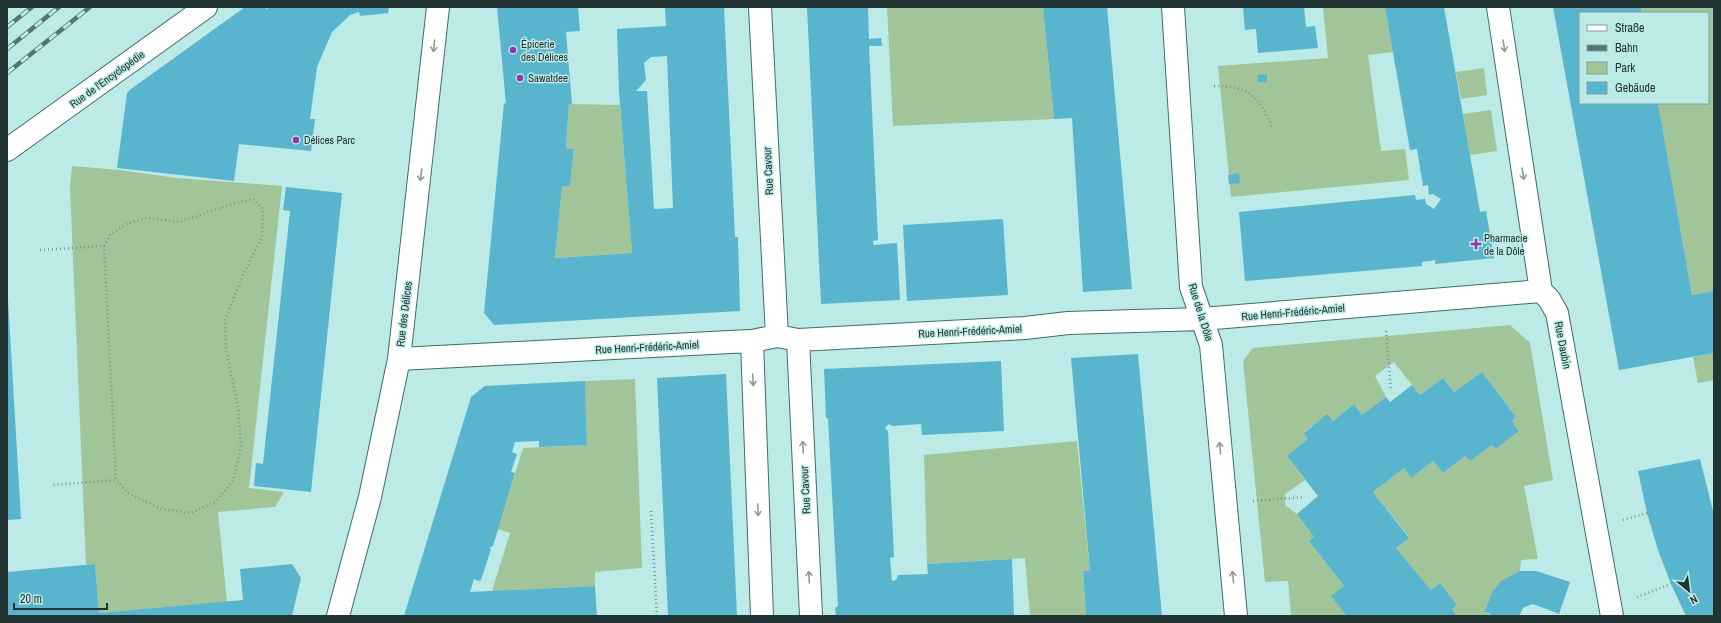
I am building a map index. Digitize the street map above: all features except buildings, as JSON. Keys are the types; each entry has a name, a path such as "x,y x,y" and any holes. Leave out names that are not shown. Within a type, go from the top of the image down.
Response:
{"street":[{"name":"Rue de l'Encyclopédie","path":"7,150 206,7"},
{"name":"Rue des Délices","path":"338,616 370,497 399,359 438,7"},
{"name":"Rue Cavour","path":"760,7 777,336"},
{"name":"Rue de la Dôle","path":"1173,7 1191,287 1211,345 1236,616"},
{"name":"Rue Daubin","path":"1498,7 1541,291 1549,299 1557,313 1612,616"},
{"name":"Rue Henri-Frédéric-Amiel","path":"399,359 752,341 777,336 798,340 1017,328 1068,323 1202,319 1541,291"},
{"name":"Rue Cavour","path":"798,340 811,616"},
{"path":"752,341 762,616"}],"path":[{"path":"1214,86 1230,86 1251,93 1264,109 1273,129"},
{"path":"253,199 263,209 262,237 243,275 225,320 226,349 238,407 241,447 233,481 215,502 191,513 161,509 128,493 116,480 104,246 110,235 124,225 145,218 180,222 229,205 253,199"},
{"path":"40,250 104,246"},
{"path":"1386,331 1391,391"},
{"path":"53,485 116,480"},
{"path":"1250,501 1305,497"},
{"path":"651,511 657,616"},
{"path":"1623,520 1647,513"},
{"path":"1637,597 1671,584"}],"green space":[{"path":"887,7 1043,7 1054,119 893,126"},
{"path":"1323,7 1385,7 1393,52 1368,55 1381,151 1405,149 1409,180 1231,197 1218,66 1328,58"},
{"path":"1641,7 1714,7 1714,291 1692,295 1658,104 1709,104 1709,12 1642,12"},
{"path":"1484,68 1487,95 1461,99 1456,72"},
{"path":"569,104 620,105 632,253 555,258 562,186 570,186 574,149 566,148"},
{"path":"1491,110 1497,151 1470,155 1463,114"},
{"path":"72,166 119,170 177,178 282,186 249,488 284,492 275,507 218,512 227,602 99,613 95,564 86,565 70,187"},
{"path":"1510,325 1530,343 1553,480 1524,486 1538,559 1521,560 1520,571 1506,579 1497,587 1484,612 1489,613 1490,616 1457,616 1452,609 1457,605 1440,583 1431,590 1396,548 1409,537 1373,492 1404,468 1411,478 1433,461 1443,473 1465,456 1470,461 1492,445 1496,449 1519,431 1512,421 1516,417 1482,372 1454,392 1443,378 1420,395 1394,362 1375,376 1386,397 1362,415 1354,404 1333,421 1327,415 1304,432 1308,439 1287,456 1305,480 1285,494 1285,505 1297,514 1314,537 1309,541 1344,586 1347,616 1291,616 1288,581 1265,582 1243,361 1253,348"},
{"path":"1714,353 1714,380 1698,383 1693,357"},
{"path":"635,379 642,568 595,572 595,586 492,591 510,533 498,529 523,448 587,445 585,381"},
{"path":"1077,441 1090,571 1083,571 1086,616 1030,616 1025,558 927,564 924,455"}],"railway":[{"path":"7,27 32,7"},
{"path":"7,49 59,7"},
{"path":"7,73 90,7"}],"place":[{"name":"Épicerie des Délices","path":"513,50"},
{"name":"Sawatdee","path":"520,78"},
{"name":"Délices Parc","path":"296,140"},
{"name":"Pharmacie de la Dôle","path":"1476,244"}]}
